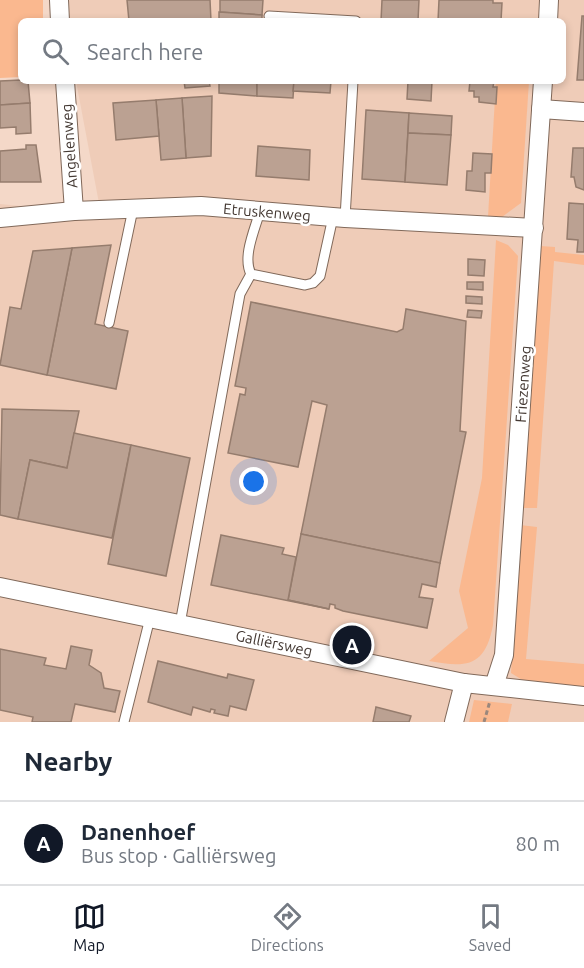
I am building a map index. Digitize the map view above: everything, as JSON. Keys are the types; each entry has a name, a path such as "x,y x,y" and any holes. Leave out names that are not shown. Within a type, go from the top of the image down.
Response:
{"street":[{"path":"59,0 60,18"},
{"path":"548,18 549,0"},
{"name":"Angelenweg","path":"65,84 74,212"},
{"name":"Friezenweg","path":"494,686 504,655 543,84"},
{"path":"541,109 584,112"},
{"name":"Etruskenweg","path":"0,218 201,206 339,217 534,228"},
{"name":"Galliërsweg","path":"0,587 464,683 584,696"},
{"path":"454,722 464,683"}],"lane":[{"path":"268,16 303,18"},
{"path":"251,274 305,285 313,283 320,276 339,217 352,84"},
{"path":"109,323 133,209"},
{"path":"251,274 248,268 248,255 260,211"},
{"path":"180,624 240,294 251,274"},
{"path":"124,722 150,618"}],"shaded area":[{"path":"0,0 43,0 43,18 18,18 18,77 0,78"},
{"path":"61,0 584,0 584,722 0,722 0,204 101,214 77,84 566,84 566,18 64,18"},
{"path":"496,84 529,84 521,203 502,217 488,217"},
{"path":"496,240 508,245 518,256 493,625 490,639 479,657 464,664 442,663 429,661 468,628 459,591 482,478"},
{"path":"540,246 555,247 555,252 584,255 584,265 554,261 537,508 521,508"},
{"path":"520,525 537,527 526,659 584,664 584,687 524,681 511,673"},
{"path":"474,700 512,704 508,722 469,722"}],"building":[{"path":"127,0 210,0 211,18 129,18"},
{"path":"220,0 263,0 262,15 220,12"},
{"path":"382,0 419,0 418,18 381,18"},
{"path":"439,0 493,0 493,3 502,3 501,18 438,18"},
{"path":"219,12 262,15 262,18 219,18"},
{"path":"582,16 584,16 584,80 577,80"},
{"path":"18,80 18,84 28,84 30,103 0,105 0,81"},
{"path":"184,84 210,84 210,86 185,88"},
{"path":"219,84 257,84 257,96 219,93"},
{"path":"257,84 294,84 293,98 257,96"},
{"path":"294,84 331,84 330,93 293,91"},
{"path":"408,84 432,84 431,101 407,99"},
{"path":"470,84 494,84 493,87 497,87 496,104 479,102 479,97 474,97 474,91 469,91"},
{"path":"212,96 211,156 186,158 182,98"},
{"path":"182,98 186,158 161,160 156,100"},
{"path":"156,100 159,136 116,140 113,103"},
{"path":"30,103 31,133 16,134 16,127 0,128 0,105"},
{"path":"366,110 409,113 405,182 362,179"},
{"path":"409,113 452,116 451,135 408,133"},
{"path":"408,133 451,135 447,185 405,182"},
{"path":"26,145 36,145 41,182 0,182 0,151 26,149"},
{"path":"258,146 310,150 309,180 256,176"},
{"path":"573,148 584,148 584,190 576,187 574,177 571,177"},
{"path":"473,153 492,154 491,173 485,173 485,192 466,190 467,171 472,171"},
{"path":"569,203 584,204 584,252 577,252 578,240 567,239"},
{"path":"111,245 95,324 128,331 116,389 47,375 72,248"},
{"path":"72,248 47,375 0,365 10,307 21,309 33,251"},
{"path":"468,259 485,260 484,276 468,275"},
{"path":"467,282 483,282 483,290 467,289"},
{"path":"466,296 482,297 482,304 466,303"},
{"path":"251,302 397,332 403,329 406,309 466,321 460,431 466,432 440,563 301,534 327,405 312,401 298,467 228,453 240,394 245,395 246,388 235,386"},
{"path":"468,310 482,311 481,318 467,317"},
{"path":"2,409 79,411 67,468 30,460 18,519 0,515"},
{"path":"74,433 131,445 112,538 18,519 30,460 67,468"},
{"path":"131,445 190,458 166,576 108,564"},
{"path":"301,534 440,563 436,587 422,584 419,597 433,599 427,628 343,611 335,608 335,605 330,604 329,609 288,600"},
{"path":"221,535 284,548 282,554 296,557 288,600 329,609 211,585"},
{"path":"71,646 92,650 89,665 101,673 104,688 120,691 115,712 75,704 71,722 32,722 33,717 0,710 0,649 46,658 44,665 66,669"},
{"path":"158,661 227,678 228,674 254,680 246,710 230,706 228,716 214,713 215,710 211,709 210,712 193,707 191,715 148,702"},
{"path":"376,707 411,716 409,722 373,722"}],"place":[{"name":"Danenhoef","path":"352,645"}]}
